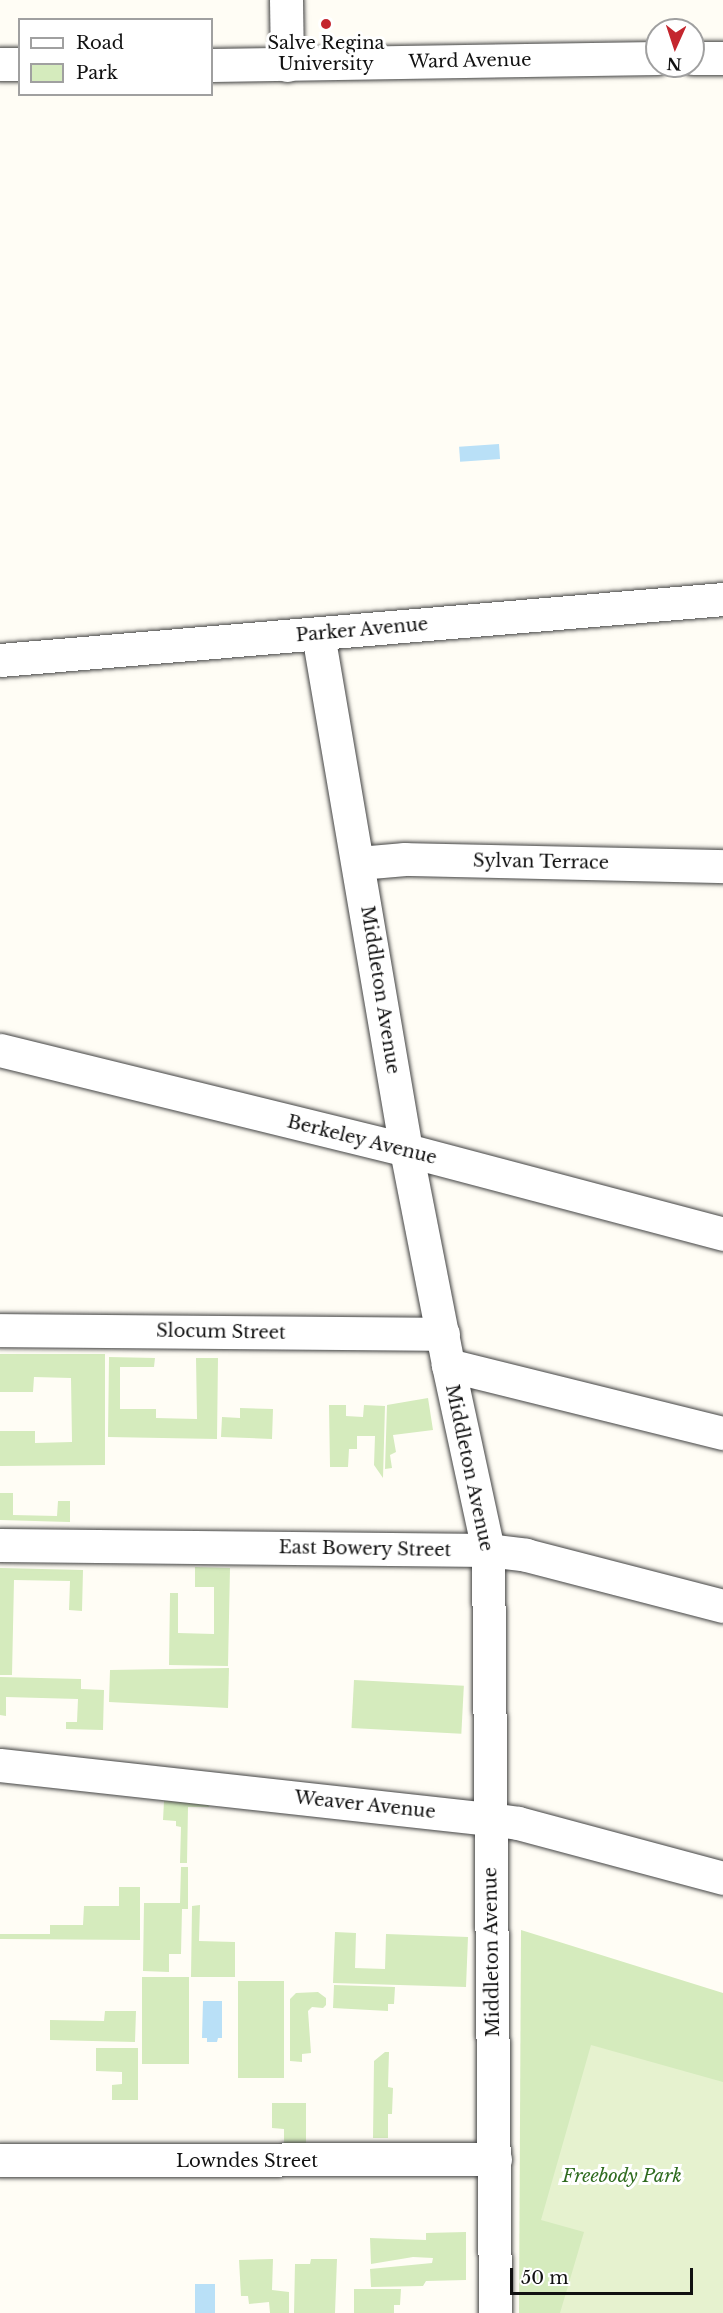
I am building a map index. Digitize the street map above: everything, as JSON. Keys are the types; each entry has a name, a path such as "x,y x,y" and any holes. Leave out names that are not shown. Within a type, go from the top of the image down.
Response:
{"street":[{"path":"286,0 287,65"},
{"name":"Ward Avenue","path":"213,65 645,58"},
{"path":"705,58 723,58"},
{"path":"0,64 18,64"},
{"name":"Parker Avenue","path":"0,660 723,599"},
{"name":"Middleton Avenue","path":"318,634 359,863 406,1150 488,1550 495,2313"},
{"name":"Sylvan Terrace","path":"359,863 405,859 723,866"},
{"name":"Berkeley Avenue","path":"0,1050 406,1150 723,1234"},
{"name":"Slocum Street","path":"0,1330 445,1349 723,1433"},
{"name":"East Bowery Street","path":"0,1545 488,1550 526,1555 723,1606"},
{"name":"Weaver Avenue","path":"0,1765 518,1823 723,1878"},
{"name":"Lowndes Street","path":"0,2160 495,2159"}],"green space":[{"path":"0,1354 105,1354 105,1465 0,1466 0,1431 35,1431 35,1443 72,1442 71,1378 34,1377 33,1392 0,1392"},
{"path":"109,1357 155,1358 154,1367 120,1367 120,1409 156,1409 156,1418 197,1419 196,1358 218,1358 217,1439 108,1437"},
{"path":"428,1398 433,1430 393,1435 396,1452 390,1455 392,1468 385,1469 387,1405"},
{"path":"329,1405 346,1405 346,1416 363,1417 364,1405 385,1406 383,1478 374,1465 375,1436 357,1436 357,1449 349,1449 348,1467 330,1467"},
{"path":"240,1408 273,1409 272,1439 221,1437 222,1417 240,1418"},
{"path":"0,1493 13,1493 13,1515 57,1516 58,1501 70,1501 70,1522 0,1520"},
{"path":"195,1567 230,1568 228,1666 169,1665 170,1593 178,1593 178,1633 214,1634 214,1587 195,1587"},
{"path":"0,1568 83,1570 82,1611 69,1610 70,1581 14,1580 12,1675 0,1675"},
{"path":"229,1668 228,1708 109,1702 110,1670"},
{"path":"0,1677 81,1679 81,1689 104,1690 103,1730 66,1729 66,1722 77,1722 78,1699 6,1697 6,1716 0,1715"},
{"path":"354,1680 464,1686 461,1734 351,1728"},
{"path":"164,1801 210,1803 209,1807 188,1807 187,1863 180,1863 181,1827 176,1826 176,1821 163,1820"},
{"path":"181,1867 188,1867 188,1909 182,1909 181,1954 169,1954 169,1972 143,1971 144,1903 180,1903"},
{"path":"119,1887 140,1887 140,1940 0,1939 0,1934 50,1934 50,1925 83,1925 84,1906 119,1906"},
{"path":"200,1905 199,1941 235,1942 235,1977 191,1977 192,1906"},
{"name":"Freebody Park","path":"521,1930 723,1993 723,2313 519,2313"},
{"path":"335,1932 356,1933 355,1968 385,1969 386,1934 468,1937 466,1987 333,1983"},
{"path":"142,1977 189,1977 189,2064 142,2064"},
{"path":"238,1981 284,1981 284,2078 238,2078"},
{"path":"334,1985 395,1987 394,2004 388,2004 388,2011 333,2008"},
{"path":"318,1992 326,1998 326,2005 323,2008 312,2007 308,2011 311,2053 302,2054 302,2062 290,2061 290,1999 296,1993"},
{"path":"105,2011 136,2011 135,2042 50,2040 50,2020 104,2021"},
{"path":"591,2045 723,2082 723,2313 560,2313 584,2232 541,2220"},
{"path":"96,2048 138,2048 138,2100 112,2100 112,2085 122,2084 122,2072 96,2071"},
{"path":"385,2052 389,2052 388,2087 393,2088 392,2114 388,2114 388,2138 373,2138 374,2061"},
{"path":"272,2103 306,2103 306,2151 284,2151 284,2129 272,2128"},
{"path":"466,2232 466,2280 426,2281 423,2286 371,2287 370,2269 432,2263 433,2258 413,2257 371,2264 370,2238 426,2240 426,2233"},
{"path":"273,2259 272,2290 289,2292 289,2313 270,2313 269,2302 249,2304 248,2296 241,2296 239,2260"},
{"path":"311,2259 337,2259 335,2313 294,2313 295,2264 310,2264"},
{"path":"354,2289 401,2289 400,2305 394,2305 394,2313 354,2313"}],"water":[{"path":"499,444 500,459 460,462 459,447"},
{"path":"203,2001 222,2001 222,2038 218,2038 217,2042 207,2042 207,2038 202,2038"},
{"path":"195,2284 215,2284 215,2313 195,2313"}],"place":[{"name":"Salve Regina University","path":"326,24"}]}
